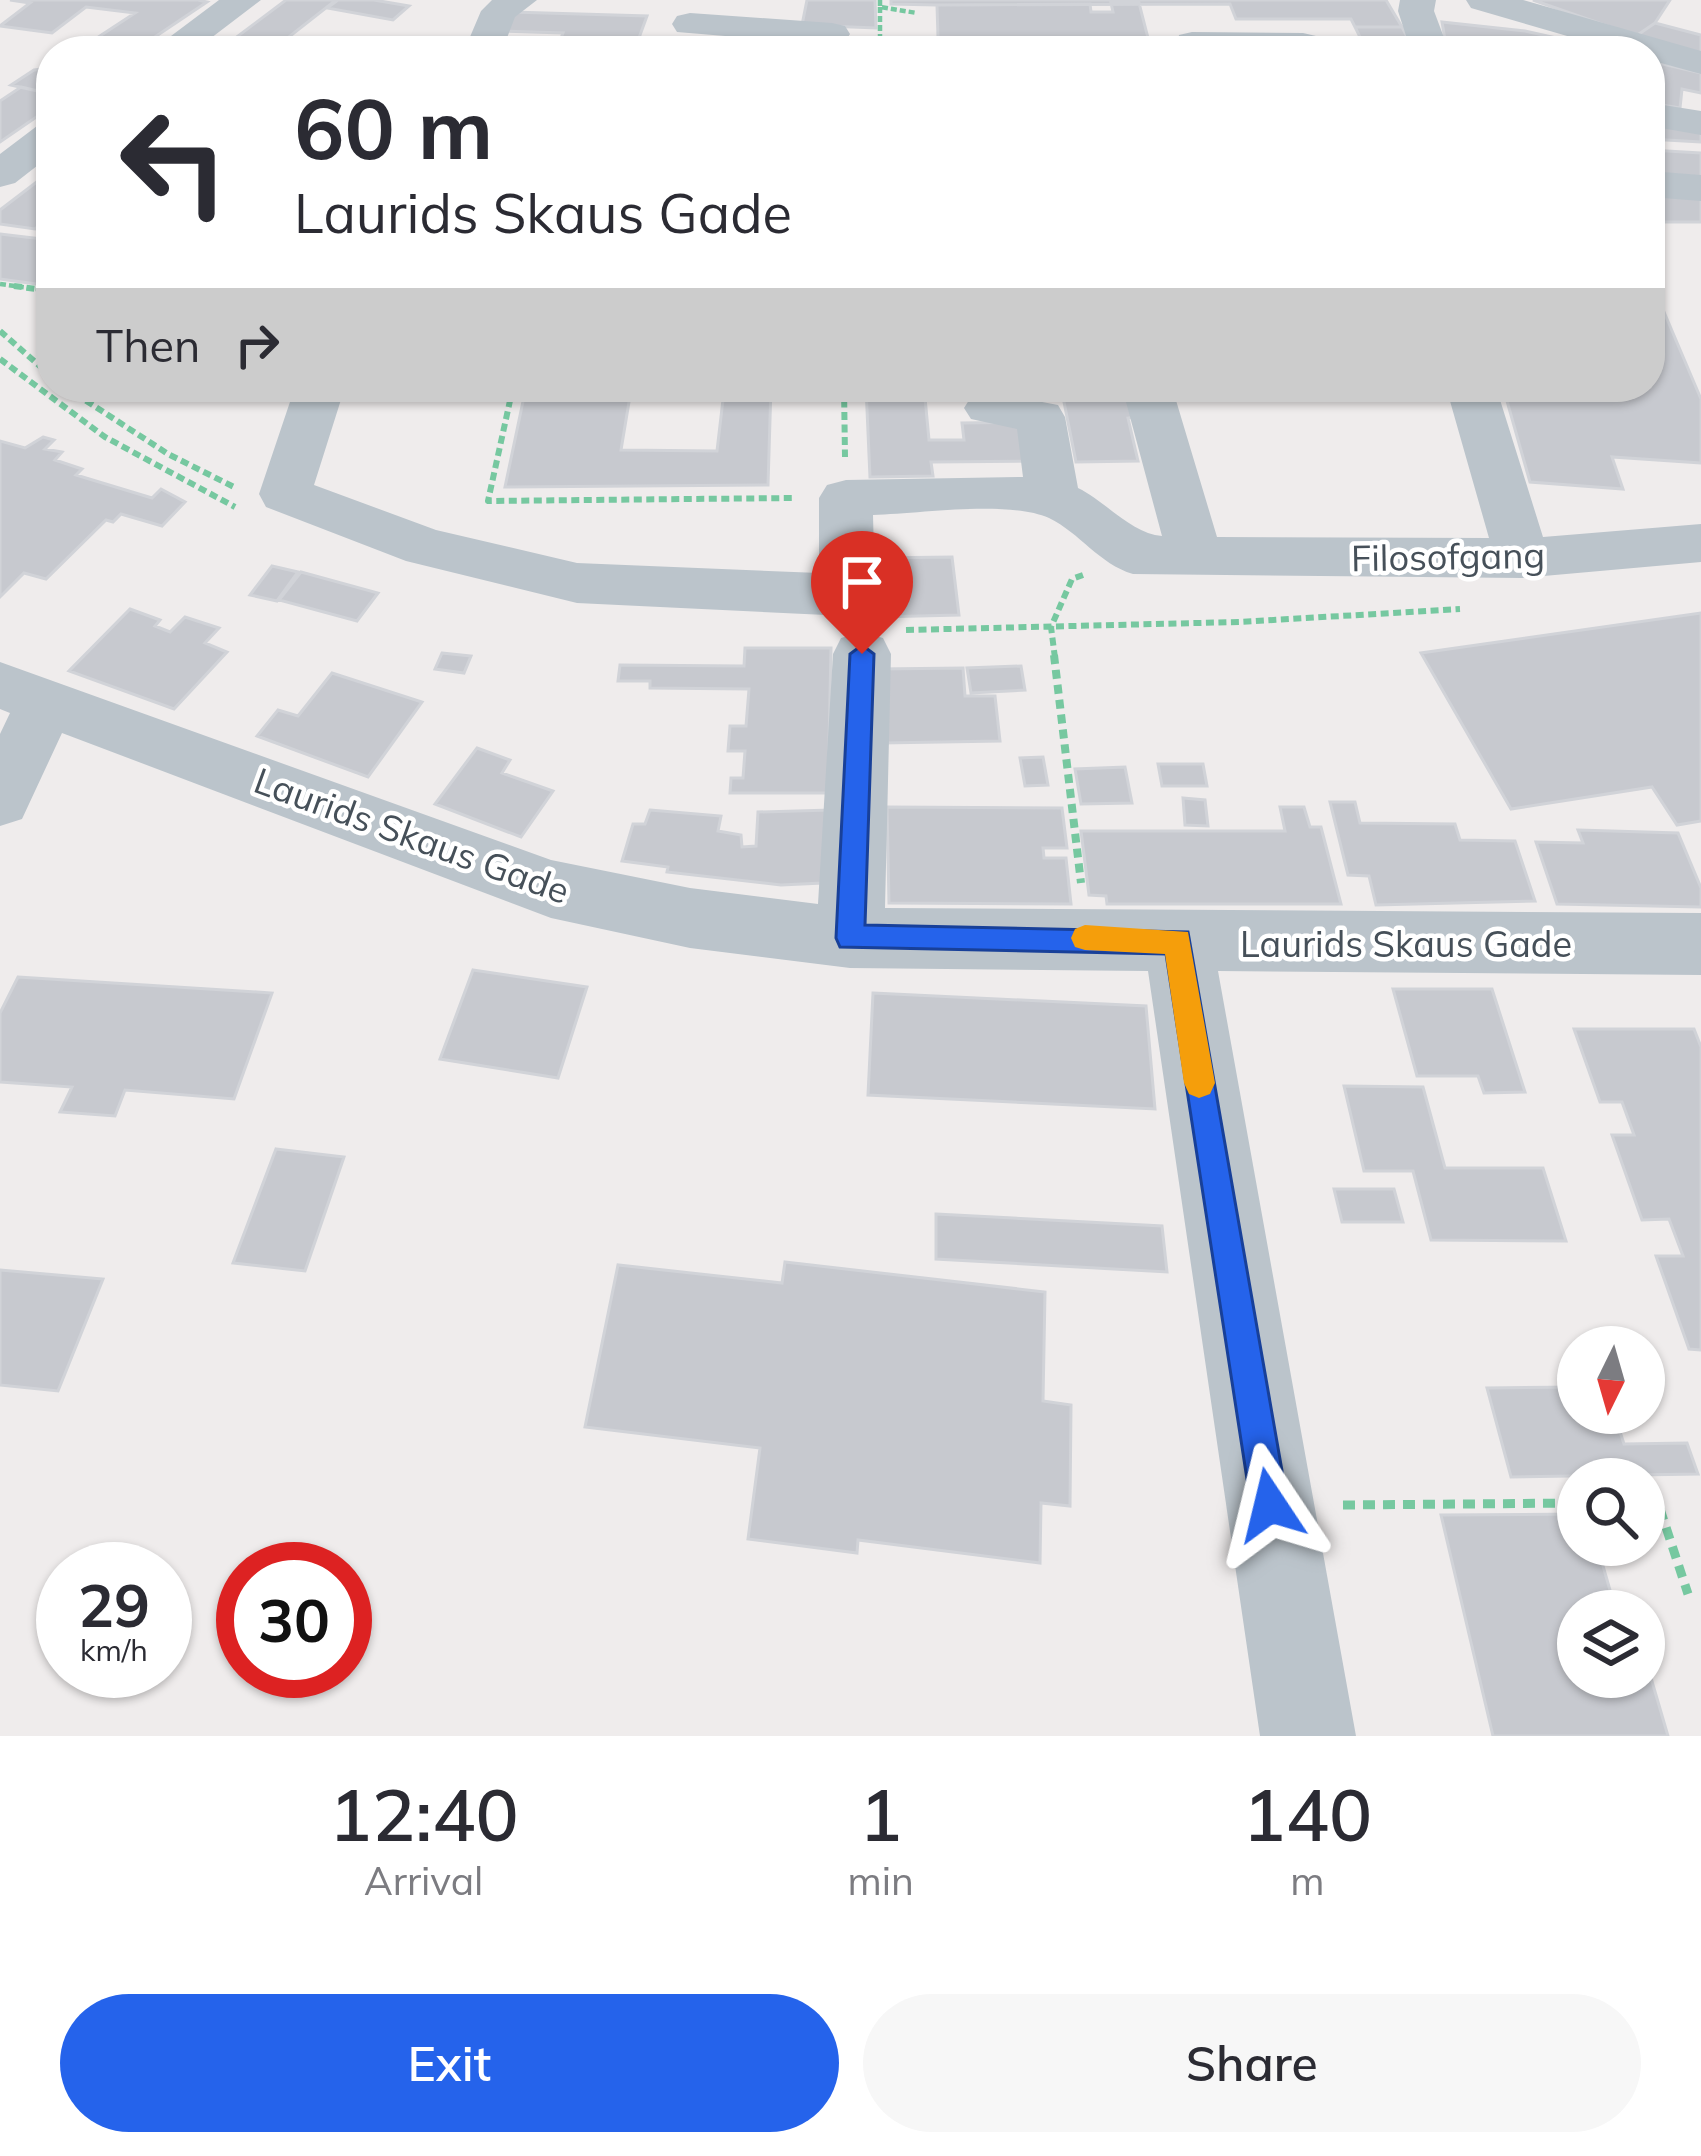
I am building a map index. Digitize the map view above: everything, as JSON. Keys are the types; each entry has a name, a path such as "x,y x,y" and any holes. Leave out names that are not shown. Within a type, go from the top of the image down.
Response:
{"street":[{"path":"191,36 243,0"},
{"path":"489,36 499,11 519,0"},
{"path":"1418,0 1416,11 1425,36"},
{"path":"1484,0 1608,36"},
{"path":"670,36 704,8 735,36"},
{"path":"806,36 832,34"},
{"path":"1665,53 1701,63"},
{"path":"1665,117 1701,123"},
{"path":"0,174 36,147"},
{"path":"1665,185 1701,188"},
{"path":"315,402 285,494 351,522 425,547 578,583 855,624"},
{"path":"1151,402 1195,557"},
{"path":"1476,402 1522,557"},
{"path":"989,408 1040,417 1053,499"},
{"name":"Filosofgang","path":"845,498 1007,493 1053,499 1083,512 1133,554 1522,557 1701,543"},
{"path":"845,498 855,624 850,938"},
{"path":"3,793 23,693"},
{"name":"Laurids Skaus Gade","path":"23,693 550,889 690,918 850,938 1701,944"},
{"path":"1178,941 1308,1736"}],"path":[{"path":"880,36 880,4 916,13"},
{"path":"0,284 36,289"},
{"path":"0,332 36,363"},
{"path":"92,402 168,454 243,491"},
{"path":"509,402 488,501 845,498 844,402"},
{"path":"1051,627 1087,938"},
{"path":"1270,1505 1557,1503"},
{"path":"1665,1524 1688,1594"}],"building":[{"path":"10,0 207,2 156,36 100,36 135,13 86,7 52,33 0,26 30,3"},
{"path":"286,0 336,0 290,36 238,36"},
{"path":"338,0 409,6 393,20 327,8"},
{"path":"807,0 875,0 876,28 802,25"},
{"path":"891,0 1386,0 1402,27 1355,27 1351,19 1236,19 1230,4 937,5 891,4"},
{"path":"1533,0 1670,0 1655,23 1636,36"},
{"path":"1111,3 1139,3 1147,36 938,36 937,5 1090,4 1091,12 1113,12"},
{"path":"511,12 647,16 640,36 502,31"},
{"path":"1442,22 1547,36 1444,36"},
{"path":"1655,23 1701,35 1701,54 1665,44 1665,36 1636,36"},
{"path":"1355,27 1402,27 1406,36 1360,36"},
{"path":"1665,65 1701,73 1701,93 1682,89 1680,108 1665,106"},
{"path":"34,70 36,91 11,85"},
{"path":"21,87 36,90 36,117 0,142 0,101"},
{"path":"1665,126 1701,127 1701,142 1665,140"},
{"path":"1665,151 1701,153 1701,177 1665,174"},
{"path":"36,182 35,229 0,224 0,210"},
{"path":"1665,196 1701,198 1701,222 1665,222"},
{"path":"0,234 36,238 36,284 0,279"},
{"path":"1665,314 1701,399 1701,463 1612,457 1623,489 1530,482 1507,402 1665,402"},
{"path":"523,402 629,402 621,450 717,451 723,402 771,402 768,485 505,487"},
{"path":"867,402 925,402 929,440 964,440 962,423 1031,422 1037,461 931,462 933,476 870,477"},
{"path":"1064,402 1134,402 1138,417 1128,418 1138,461 1076,462"},
{"path":"43,437 54,440 45,449 62,452 55,460 82,469 76,475 152,498 161,489 185,502 162,526 121,514 113,522 106,520 46,579 24,573 0,597 0,441 25,448"},
{"path":"952,557 959,615 878,617 875,558"},
{"path":"272,566 298,572 277,601 250,595"},
{"path":"301,572 378,593 357,621 279,600"},
{"path":"130,609 160,620 155,626 170,632 185,617 219,628 205,643 227,652 174,709 69,671"},
{"path":"1701,613 1701,821 1677,825 1652,787 1511,809 1421,653"},
{"path":"745,648 831,648 828,793 730,793 731,778 743,778 745,751 728,751 730,726 746,726 749,689 650,688 650,681 618,681 620,665 744,666"},
{"path":"442,653 471,656 464,673 435,669"},
{"path":"1021,666 1025,690 971,693 967,668"},
{"path":"963,668 965,696 995,696 1000,741 882,743 879,669"},
{"path":"332,673 422,702 368,777 257,736 278,710 298,716"},
{"path":"477,748 510,760 502,773 553,791 521,837 435,804"},
{"path":"1043,757 1048,785 1025,786 1020,758"},
{"path":"1158,764 1203,764 1207,786 1162,786"},
{"path":"1125,767 1132,803 1081,804 1075,769"},
{"path":"1183,798 1205,800 1208,826 1185,825"},
{"path":"1330,802 1355,802 1360,823 1455,824 1460,840 1515,841 1535,901 1376,905 1369,876 1348,875"},
{"path":"887,807 1062,808 1067,848 1043,848 1044,858 1066,858 1071,904 889,903"},
{"path":"1280,807 1304,807 1310,827 1321,827 1341,904 1107,904 1106,896 1089,895 1081,831 1285,831"},
{"path":"650,810 721,816 718,831 741,835 742,847 756,846 758,812 830,810 822,883 781,885 667,872 668,867 622,861 633,824 645,824"},
{"path":"1578,830 1678,833 1701,888 1701,907 1557,904 1536,842 1583,843"},
{"path":"473,970 587,987 558,1078 440,1059"},
{"path":"18,977 272,993 234,1099 125,1090 115,1116 60,1112 72,1087 0,1082 0,1013"},
{"path":"1393,989 1492,989 1525,1092 1484,1093 1478,1076 1417,1076"},
{"path":"873,993 1146,1006 1155,1109 868,1095"},
{"path":"1574,1029 1694,1029 1701,1047 1701,1350 1689,1349 1656,1256 1683,1256 1669,1219 1642,1220 1612,1135 1634,1135 1622,1102 1600,1102"},
{"path":"1344,1086 1423,1087 1445,1168 1543,1168 1566,1241 1431,1240 1413,1171 1364,1171"},
{"path":"276,1149 344,1157 305,1271 233,1263"},
{"path":"1334,1189 1394,1189 1403,1222 1342,1222"},
{"path":"936,1214 1162,1226 1167,1272 936,1259"},
{"path":"785,1262 1045,1292 1043,1401 1071,1405 1070,1506 1041,1503 1040,1563 858,1540 857,1553 748,1539 760,1448 585,1427 618,1265 782,1283"},
{"path":"0,1270 103,1279 58,1391 0,1385"},
{"path":"1557,1387 1557,1434 1621,1434 1624,1444 1687,1443 1698,1474 1665,1475 1665,1458 1557,1458 1557,1476 1511,1477 1487,1388"},
{"path":"1557,1514 1557,1566 1603,1566 1610,1590 1557,1590 1557,1698 1657,1698 1668,1736 1493,1736 1441,1515"}],"slow traffic":[{"path":"1085,938 1178,941 1199,1083"}],"route":[{"path":"862,654 850,938 1178,941 1270,1505"}]}
